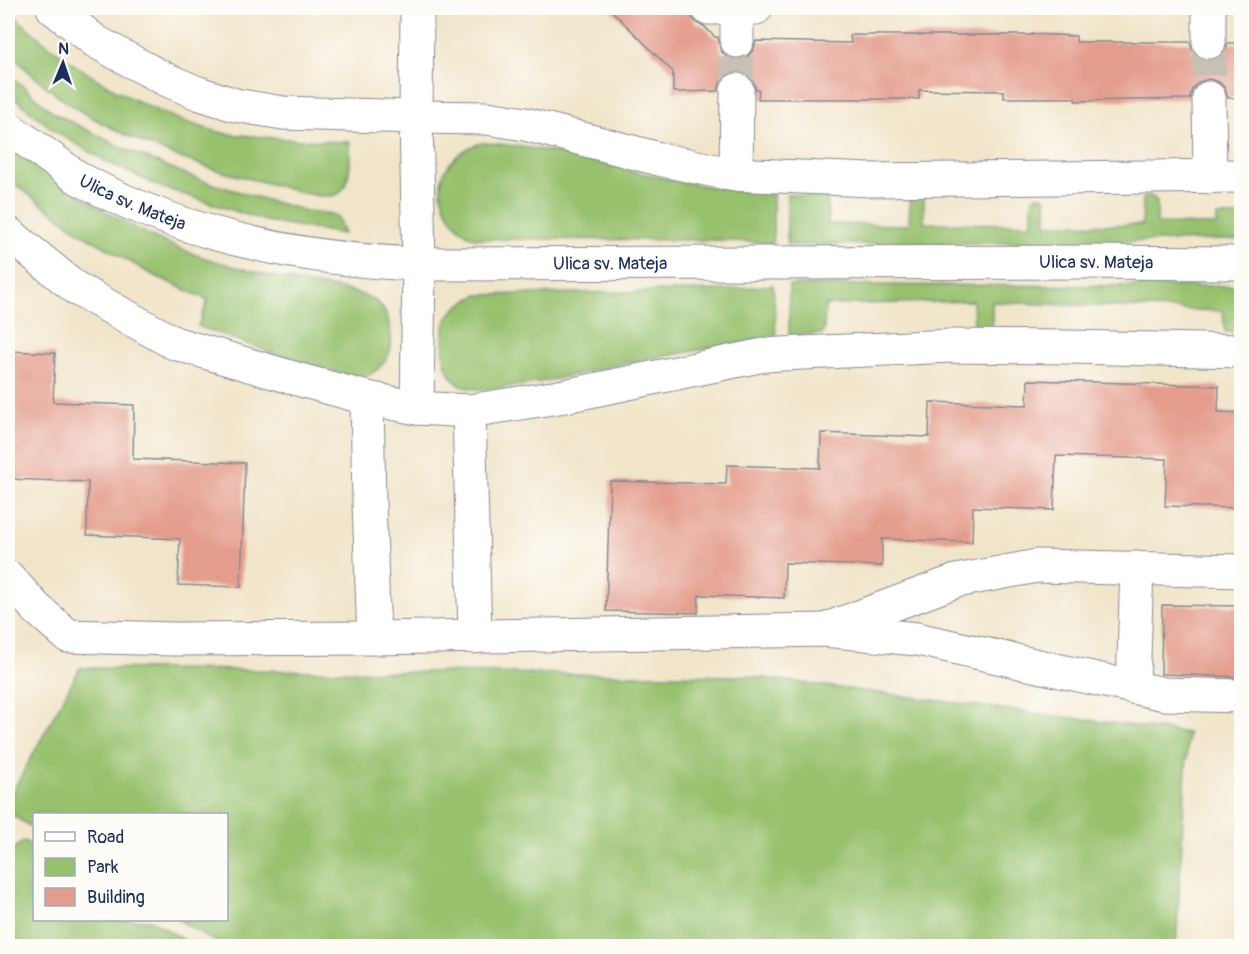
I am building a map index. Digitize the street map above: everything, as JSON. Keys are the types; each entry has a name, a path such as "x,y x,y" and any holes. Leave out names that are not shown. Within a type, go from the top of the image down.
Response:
{"street":[{"path":"53,8 95,41 131,61 198,93 236,105 283,112 487,118 525,124 659,159 736,174 870,180 1226,177 1209,98"},
{"path":"417,8 416,117 419,264 417,408"},
{"path":"708,8 756,8"},
{"path":"737,8 737,41"},
{"path":"1209,8 1209,42"},
{"path":"736,174 737,90"},
{"name":"Ulica sv. Mateja","path":"8,128 80,179 177,223 240,241 327,257 419,264 1242,263"},
{"path":"8,233 77,290 174,343 367,398 417,408 469,411 565,396 782,354 951,346 1242,351"},
{"path":"367,398 374,638"},
{"path":"469,411 475,637"},
{"path":"824,630 956,580 1037,566 1242,571"},
{"path":"1133,687 1137,568"},
{"path":"8,577 36,608 68,636 173,639 374,638 824,630 917,639 1164,694 1242,696"}],"green space":[{"path":"8,9 53,49 79,68 165,114 227,134 350,142 348,177 343,190 332,196 316,195 228,173 148,145 102,123 55,94 8,52"},
{"path":"8,73 54,113 118,146 197,179 307,211 332,214 338,218 344,234 266,221 161,187 107,162 56,132 8,93"},
{"path":"482,143 542,150 690,183 773,194 773,244 721,240 484,239 472,237 453,221 442,199 441,184 450,163 468,148"},
{"path":"8,147 104,210 181,249 233,267 351,291 368,297 380,305 390,325 391,348 387,358 378,369 370,374 354,377 297,361 198,326 208,300 149,273 81,233 8,179"},
{"path":"787,194 827,197 828,224 909,225 910,200 913,195 924,198 924,223 1032,224 1032,199 1036,195 1046,200 1046,224 1142,225 1143,199 1150,196 1157,201 1157,224 1217,225 1217,216 1241,216 1241,240 787,245"},
{"path":"773,285 776,336 632,362 519,386 495,388 475,389 462,386 450,376 445,361 443,337 448,317 462,304 478,295 727,290"},
{"path":"789,285 1241,286 1241,332 1225,332 1223,311 992,302 990,330 980,332 974,325 973,301 825,305 824,331 821,334 789,335"},
{"path":"80,668 748,676 1188,733 1176,946 222,946 181,921 228,921 228,813 33,813 33,828 8,812 8,800"},
{"path":"24,841 33,846 33,921 153,921 194,946 8,946 8,853"}],"building":[{"path":"609,8 686,8 698,24 718,37 721,51 727,57 736,60 747,57 756,41 851,43 850,35 1032,34 1076,36 1076,42 1190,42 1193,52 1208,61 1219,58 1228,43 1242,43 1242,98 1228,98 1225,88 1219,82 1209,79 1199,82 1192,89 1190,99 1075,101 1075,98 1004,98 1004,91 919,90 919,99 758,99 759,90 756,90 753,80 737,71 727,74 721,80 718,91 673,92 673,72"},
{"path":"8,351 55,353 53,402 134,405 133,459 245,463 241,587 178,585 180,539 87,535 88,482 8,479"},
{"path":"1028,380 1219,386 1218,412 1242,413 1242,508 1165,506 1167,459 1056,456 1054,510 973,507 972,542 882,539 882,566 785,563 784,598 699,595 698,613 606,611 610,481 726,484 727,465 820,468 821,433 929,437 930,402 1027,405"},
{"path":"1162,605 1242,606 1242,677 1161,674"}],"tunnel":[{"path":"737,41 737,90"},
{"path":"1209,42 1209,98"}]}
